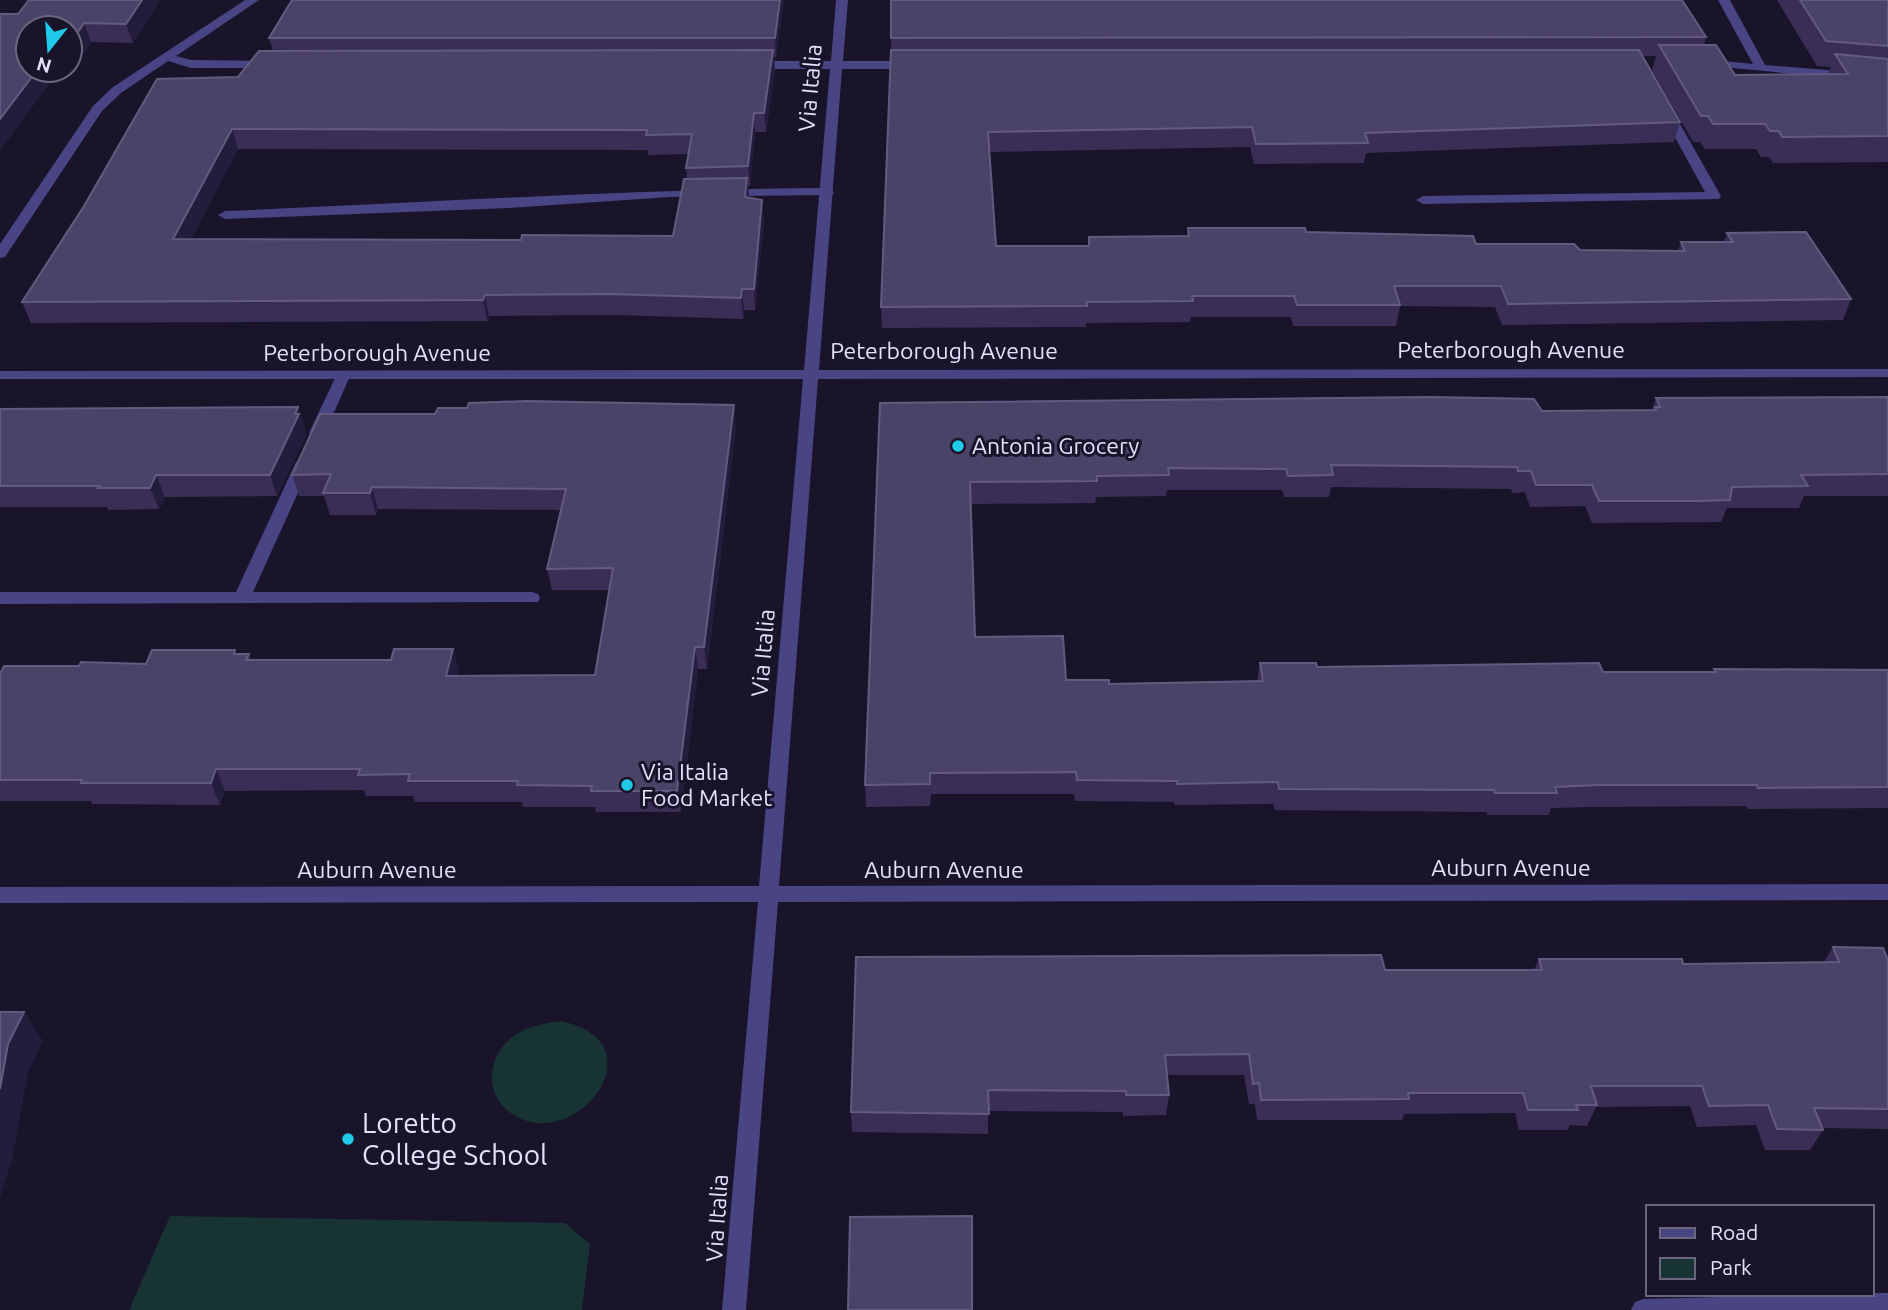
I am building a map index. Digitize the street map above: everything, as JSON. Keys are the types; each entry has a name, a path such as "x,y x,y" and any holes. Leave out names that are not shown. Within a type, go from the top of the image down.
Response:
{"street":[{"path":"0,254 97,109 117,90 253,0"},
{"name":"Via Italia","path":"734,1310 766,896 842,0"},
{"path":"1724,0 1760,66"},
{"path":"166,57 191,64 281,65"},
{"path":"1688,63 1760,66 1888,79"},
{"path":"737,65 923,65"},
{"path":"1423,200 1714,196 1660,100"},
{"path":"225,215 509,204 670,193 827,192"},
{"name":"Peterborough Avenue","path":"0,375 1888,373"},
{"path":"241,599 343,376"},
{"path":"0,598 532,598"},
{"name":"Auburn Avenue","path":"0,895 766,896 1888,892"},
{"path":"1643,1310 1888,1304"}],"green space":[{"path":"561,1021 590,1033 605,1050 607,1070 599,1090 584,1107 564,1119 541,1123 517,1117 497,1099 492,1075 494,1063 508,1041 520,1032"},
{"path":"170,1216 565,1223 590,1244 582,1310 129,1310"}],"building":[{"path":"29,0 142,0 126,24 84,23 84,14 18,14"},
{"path":"292,0 780,0 775,38 269,38"},
{"path":"891,0 1682,0 1706,37 891,38"},
{"path":"1800,0 1888,0 1888,46 1826,41"},
{"path":"0,14 14,14 14,84 26,84 0,119"},
{"path":"1659,45 1716,45 1735,75 1848,74 1835,54 1888,59 1888,136 1782,137 1779,131 1770,131 1765,124 1713,124 1708,116 1701,116"},
{"path":"773,50 764,113 754,113 748,166 686,168 692,134 646,135 647,130 232,129 173,239 521,240 522,235 673,236 684,179 747,178 745,197 762,200 754,289 742,289 741,298 611,294 485,295 483,300 22,302 84,206 157,79 238,77 259,51"},
{"path":"891,50 1639,50 1680,122 1365,133 1368,143 1256,144 1252,127 988,132 996,246 1089,246 1089,237 1189,236 1188,228 1305,228 1306,232 1473,236 1476,244 1574,244 1580,250 1685,251 1681,242 1733,242 1727,233 1806,232 1851,299 1508,304 1501,286 1394,286 1400,305 1297,305 1294,296 1192,296 1193,301 1087,302 1087,306 881,307"},
{"path":"1429,397 1534,399 1542,411 1656,410 1655,407 1660,407 1656,398 1888,397 1888,474 1801,475 1808,486 1732,487 1730,500 1697,501 1599,501 1592,485 1536,485 1531,471 1518,471 1517,467 1331,465 1333,475 1288,476 1286,469 1168,468 1169,475 1097,476 1097,481 970,482 975,637 1063,636 1066,680 1109,680 1109,684 1263,681 1260,663 1316,663 1317,667 1599,663 1603,672 1716,672 1714,669 1888,670 1888,787 1599,785 1555,787 1557,793 1495,793 1494,790 1279,789 1278,782 1177,784 1177,781 1077,780 1076,772 930,773 930,784 865,785 880,403"},
{"path":"526,401 734,405 704,647 695,647 677,791 591,791 592,786 517,785 518,781 408,781 410,774 358,775 360,769 216,769 211,783 0,780 0,674 4,666 79,666 81,662 146,664 152,650 235,650 234,654 249,654 246,660 391,660 394,649 453,649 446,676 595,675 613,568 547,569 566,489 372,487 370,493 323,493 331,474 292,475 320,414 435,414 438,408 467,408 469,403"},
{"path":"298,407 295,414 299,414 270,475 156,475 150,488 0,486 0,409"},
{"path":"1833,947 1883,948 1888,960 1888,1109 1814,1108 1823,1130 1777,1129 1768,1105 1709,1106 1702,1086 1591,1086 1597,1105 1576,1105 1578,1110 1528,1110 1523,1093 1408,1093 1409,1099 1261,1100 1259,1083 1253,1084 1249,1054 1165,1055 1169,1095 1126,1095 1126,1091 988,1090 989,1114 851,1112 856,957 1381,955 1385,970 1542,970 1539,959 1682,959 1683,964 1839,962"},
{"path":"0,1012 24,1012 8,1044 0,1089"},
{"path":"972,1216 972,1310 848,1310 850,1217"}],"place":[{"name":"Antonia Grocery","path":"958,446"},
{"name":"Via Italia Food Market","path":"627,785"},
{"name":"Loretto College School","path":"348,1139"}]}
